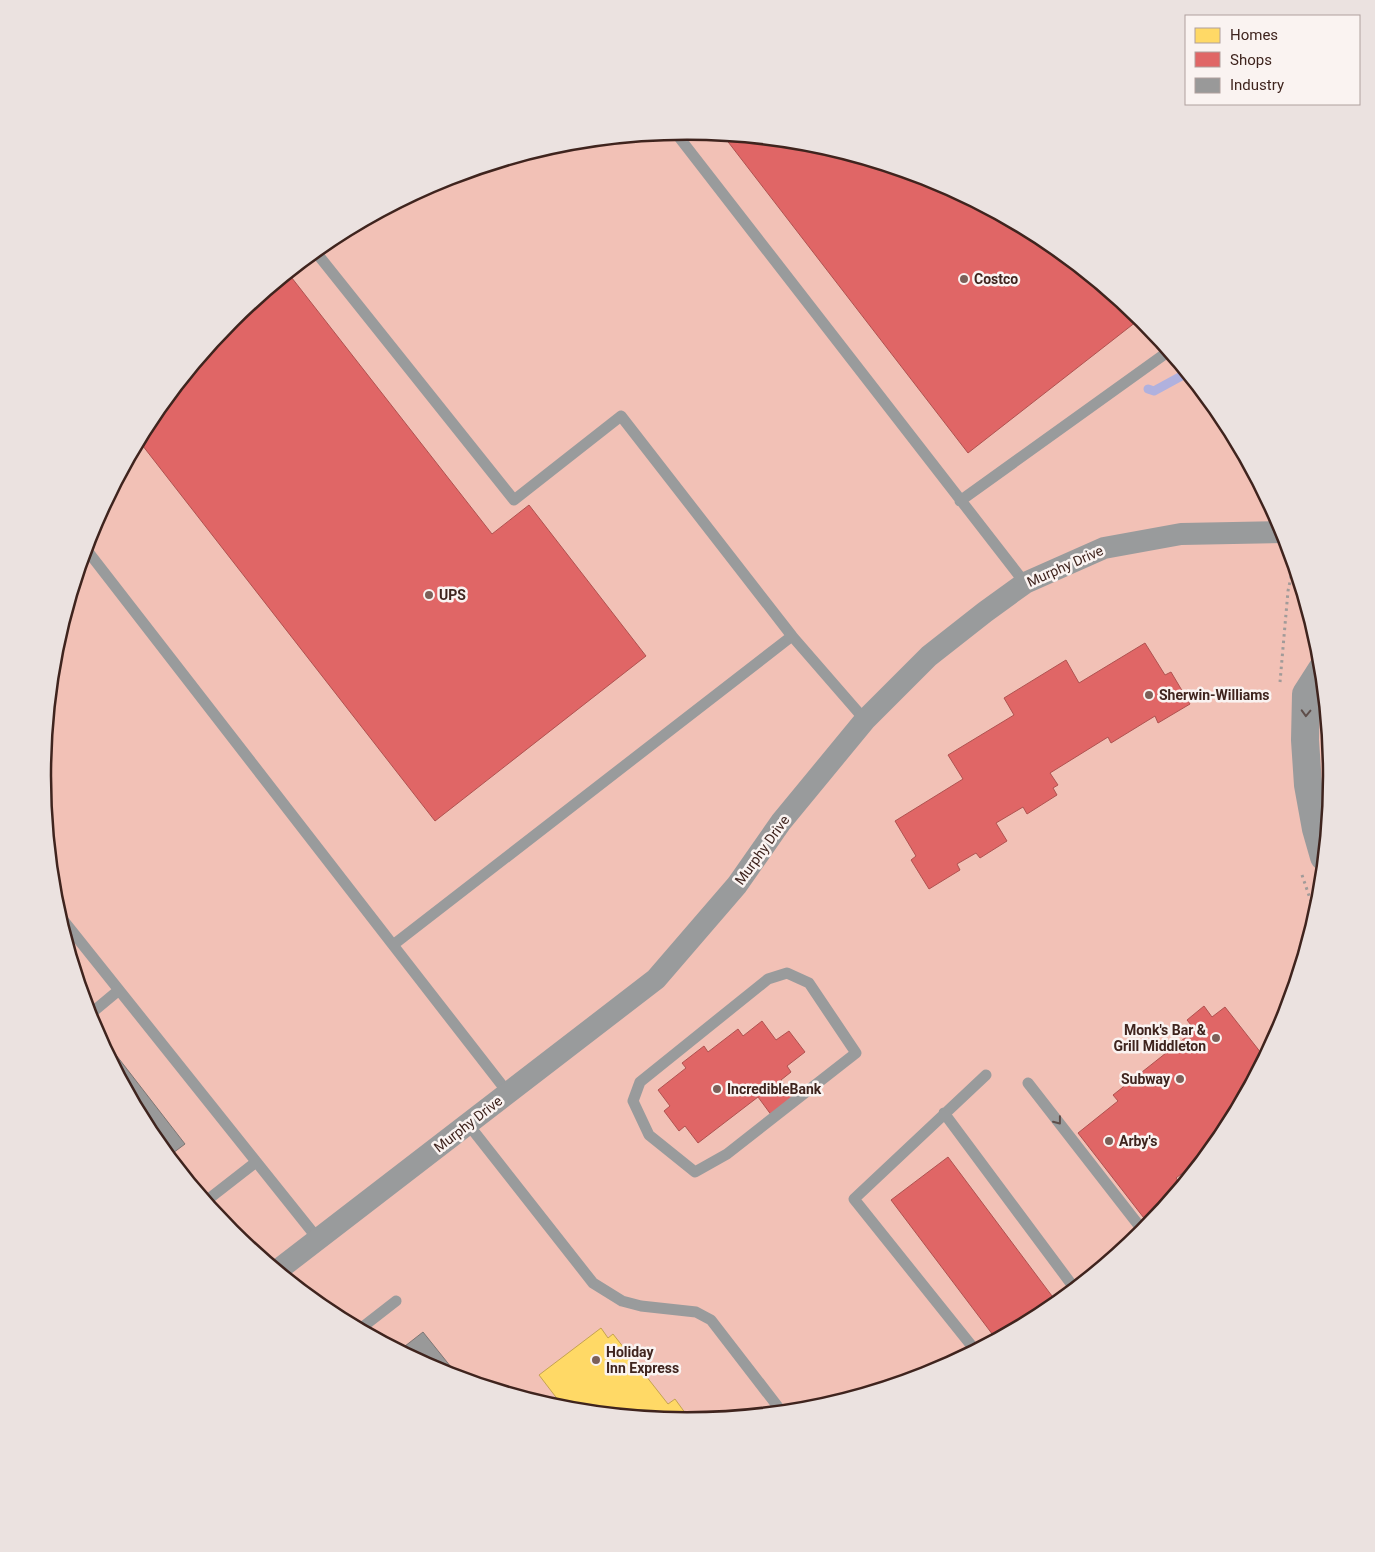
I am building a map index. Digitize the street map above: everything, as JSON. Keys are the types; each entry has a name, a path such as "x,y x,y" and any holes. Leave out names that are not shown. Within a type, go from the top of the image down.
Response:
{"street":[{"name":"Murphy Drive","path":"283,1266 656,979 737,885 781,822 865,720 929,656 1025,583 1104,548 1181,534 1275,532"},
{"path":"1316,679 1306,694 1304,740 1308,785 1320,842"}],"lane":[{"path":"681,140 1025,583"},
{"path":"320,257 514,500 621,416 792,636 865,720"},
{"path":"960,500 1164,354"},
{"path":"91,556 508,1093"},
{"path":"393,945 792,636"},
{"path":"70,929 318,1239"},
{"path":"787,973 809,983 856,1053 727,1154 694,1172 649,1135 633,1101 640,1082 768,978 787,973"},
{"path":"96,1009 119,990"},
{"path":"972,1346 854,1199 986,1075"},
{"path":"1028,1083 1138,1225"},
{"path":"944,1113 1070,1284"},
{"path":"468,1124 593,1283 622,1301 641,1306 696,1312 710,1320 777,1406"},
{"path":"210,1198 256,1162"},
{"path":"365,1325 396,1301"}],"shaded area":[{"path":"646,141 729,141 771,145 852,161 931,188 969,205 1006,225 1075,271 1137,326 1166,356 1217,423 1239,458 1258,495 1290,571 1312,652 1318,693 1324,776 1322,818 1312,900 1302,941 1290,981 1258,1057 1239,1094 1217,1129 1192,1163 1166,1196 1107,1254 1075,1281 1006,1327 969,1347 931,1364 892,1378 852,1391 771,1407 729,1411 646,1411 604,1407 523,1391 444,1364 406,1347 369,1327 300,1281 238,1226 209,1196 158,1129 136,1094 117,1057 85,981 63,900 53,818 51,776 53,734 63,652 85,571 100,533 136,458 158,423 209,356 238,326 300,271 369,225 406,205 444,188 483,174 523,161 604,145"}],"building: Homes":[{"name":"Holiday Inn Express","path":"601,1328 608,1338 613,1334 668,1404 675,1399 684,1412 604,1407 557,1399 539,1375"}],"building: Shops":[{"name":"Costco","path":"727,141 771,145 852,161 931,188 969,205 1006,225 1075,271 1134,323 968,453"},
{"name":"UPS","path":"292,278 492,534 529,505 646,656 435,821 143,446 158,423 209,356 238,326"},
{"path":"1145,643 1165,675 1171,672 1190,704 1158,723 1155,716 1111,743 1108,737 1050,773 1058,785 1053,788 1057,795 1027,814 1023,807 996,823 1007,841 980,858 976,853 957,864 960,870 929,889 911,860 916,856 895,821 963,779 948,755 1014,715 1004,698 1066,660 1079,683"},
{"path":"1204,1006 1212,1017 1225,1007 1260,1052 1239,1094 1217,1129 1187,1170 1176,1178 1178,1181 1166,1196 1144,1218 1078,1133 1118,1101 1113,1095 1195,1030 1187,1020"},
{"path":"762,1021 776,1040 789,1031 805,1052 787,1066 791,1072 781,1080 795,1099 772,1116 758,1097 698,1143 685,1126 679,1131 664,1111 670,1106 658,1090 686,1068 682,1063 704,1046 708,1052 738,1029 743,1036"},
{"path":"948,1157 1053,1297 992,1334 891,1200"}],"building: Industry":[{"path":"116,1055 185,1144 175,1152 136,1094"},
{"path":"423,1332 450,1366 444,1364 405,1346"}],"waterway":[{"path":"1148,389 1154,391 1182,376"}],"place":[{"name":"Costco","path":"964,279"},
{"name":"UPS","path":"429,595"},
{"name":"Sherwin-Williams","path":"1149,695"},
{"name":"Monk's Bar & Grill Middleton","path":"1216,1038"},
{"name":"Subway","path":"1180,1079"},
{"name":"IncredibleBank","path":"717,1089"},
{"name":"Arby's","path":"1109,1141"},
{"name":"Holiday Inn Express","path":"596,1360"}]}
